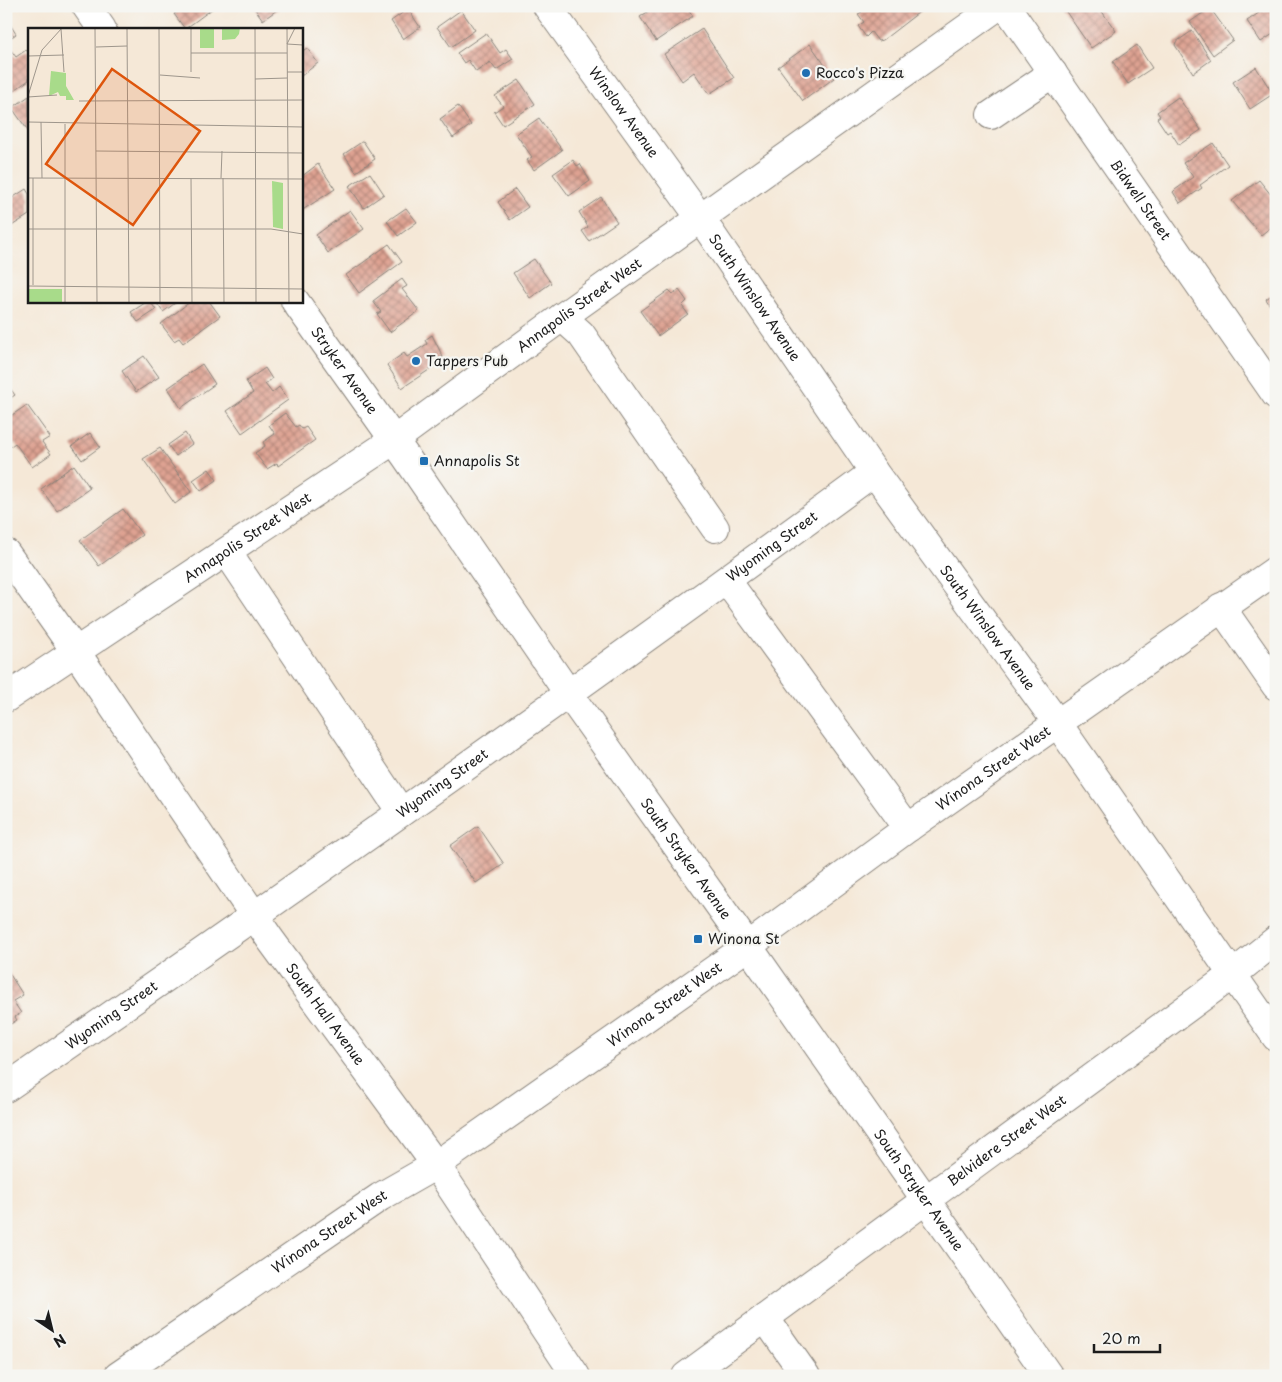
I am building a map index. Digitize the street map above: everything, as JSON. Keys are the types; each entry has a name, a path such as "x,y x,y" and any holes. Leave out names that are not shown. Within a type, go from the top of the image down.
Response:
{"street":[{"path":"86,6 101,28"},
{"name":"Winslow Avenue","path":"547,6 701,219"},
{"name":"Annapolis Street West","path":"6,698 394,440 562,317 998,6"},
{"name":"Bidwell Street","path":"1006,6 1276,395"},
{"path":"991,115 1053,73"},
{"name":"South Winslow Avenue","path":"701,219 874,472 1058,724 1276,1037"},
{"name":"Stryker Avenue","path":"296,302 394,440"},
{"path":"562,317 581,334 714,528"},
{"name":"South Stryker Avenue","path":"394,440 568,693 927,1200 1049,1376"},
{"name":"Wyoming Street","path":"6,1088 254,917 727,581 874,472"},
{"path":"227,552 401,812"},
{"name":"South Hall Avenue","path":"6,553 76,652 254,917 436,1165 576,1376"},
{"name":"Winona Street West","path":"118,1376 380,1197 436,1165 748,946 908,828 1276,570"},
{"path":"727,581 908,828"},
{"path":"1221,607 1276,686"},
{"name":"Belvidere Street West","path":"686,1376 1232,975 1276,940"},
{"path":"765,1318 806,1376"}],"building":[{"path":"174,6 216,6 186,28 184,28 174,14 178,11"},
{"path":"253,6 280,6 281,7 263,20"},
{"path":"656,6 686,6 693,16 656,41 640,17"},
{"path":"863,6 927,6 883,40 878,41 871,32 866,37 858,26 864,22 858,14 862,12 860,9"},
{"path":"1062,6 1098,6 1116,31 1091,48"},
{"path":"1269,6 1276,6 1276,32 1261,42 1247,21"},
{"path":"1210,8 1233,40 1213,55 1190,22"},
{"path":"408,9 420,27 403,39 391,21"},
{"path":"461,10 475,30 451,47 437,27"},
{"path":"6,18 16,34 6,41"},
{"path":"702,29 734,78 709,94 694,72 682,81 664,54"},
{"path":"1192,31 1211,60 1193,73 1175,45 1176,42"},
{"path":"486,33 500,53 506,49 513,59 496,70 490,62 476,72 468,60 464,63 457,53"},
{"name":"Rocco's Pizza","path":"810,44 834,78 803,101 778,67"},
{"path":"1137,45 1152,68 1128,84 1113,62"},
{"path":"307,48 318,63 302,75 302,51"},
{"path":"10,49 16,57 26,50 28,52 28,81 6,96 6,52"},
{"path":"1256,67 1273,94 1250,109 1233,82"},
{"path":"519,80 535,104 503,125 494,112 503,106 495,96"},
{"path":"28,97 28,131 12,108"},
{"path":"1178,97 1201,130 1179,145 1170,131 1167,133 1157,118 1160,116 1157,112"},
{"path":"458,106 471,125 453,138 440,119"},
{"path":"539,118 562,150 534,170 527,160 532,157 516,134"},
{"path":"363,141 375,159 356,172 344,154"},
{"path":"1213,143 1228,165 1200,185 1202,188 1180,203 1173,192 1193,177 1183,163"},
{"path":"573,160 577,166 580,164 590,181 569,196 553,174"},
{"path":"318,164 335,189 302,210 302,176"},
{"path":"370,173 384,194 364,208 349,186"},
{"path":"1259,180 1276,201 1276,223 1261,235 1232,201"},
{"path":"26,189 28,192 28,216 10,227 6,223 6,202"},
{"path":"515,189 528,207 510,220 498,202"},
{"path":"601,197 617,222 589,241 582,231 588,227 579,212"},
{"path":"406,208 417,222 398,236 387,221"},
{"path":"350,210 364,229 328,253 316,235"},
{"path":"389,244 402,262 359,293 346,275"},
{"path":"534,259 551,283 530,298 513,273"},
{"path":"402,279 407,286 402,289 419,311 390,332 377,314 381,312 373,301"},
{"path":"669,290 673,294 679,290 687,301 682,306 688,314 658,336 640,311"},
{"path":"1276,292 1276,315 1266,299"},
{"path":"146,302 151,302 156,310 138,322 131,312"},
{"path":"156,302 177,302 163,312"},
{"path":"190,302 210,302 220,316 183,343 179,338 174,341 161,324"},
{"name":"Tappers Pub","path":"432,335 443,357 439,359 441,362 402,388 387,365 404,353 407,357 427,344 425,340"},
{"path":"144,356 159,377 136,392 122,371"},
{"path":"202,364 215,384 181,408 168,388"},
{"path":"265,368 272,379 265,384 272,393 279,387 288,400 242,433 227,411 253,393 246,381"},
{"path":"6,383 15,395 6,401"},
{"path":"27,405 50,437 42,442 51,454 32,467 15,443 11,446 6,438 6,419"},
{"path":"285,413 296,427 299,425 302,429 306,427 315,440 278,466 277,463 267,469 255,453 265,446 263,442 275,434 269,425"},
{"path":"90,433 100,447 82,460 72,446"},
{"path":"185,433 192,444 176,456 168,445"},
{"path":"160,448 191,492 175,504 143,459"},
{"path":"74,465 90,488 57,511 41,489"},
{"path":"209,469 217,480 201,491 193,480"},
{"path":"123,509 142,535 99,566 80,540"},
{"path":"478,826 504,864 476,883 450,846"},
{"path":"9,973 23,995 13,1001 21,1013 15,1017 17,1020 9,1025 6,1023 6,975"}],"place":[{"name":"Rocco's Pizza","path":"806,73"},
{"name":"Tappers Pub","path":"416,361"},
{"name":"Annapolis St","path":"424,461"},
{"name":"Winona St","path":"698,939"}]}
